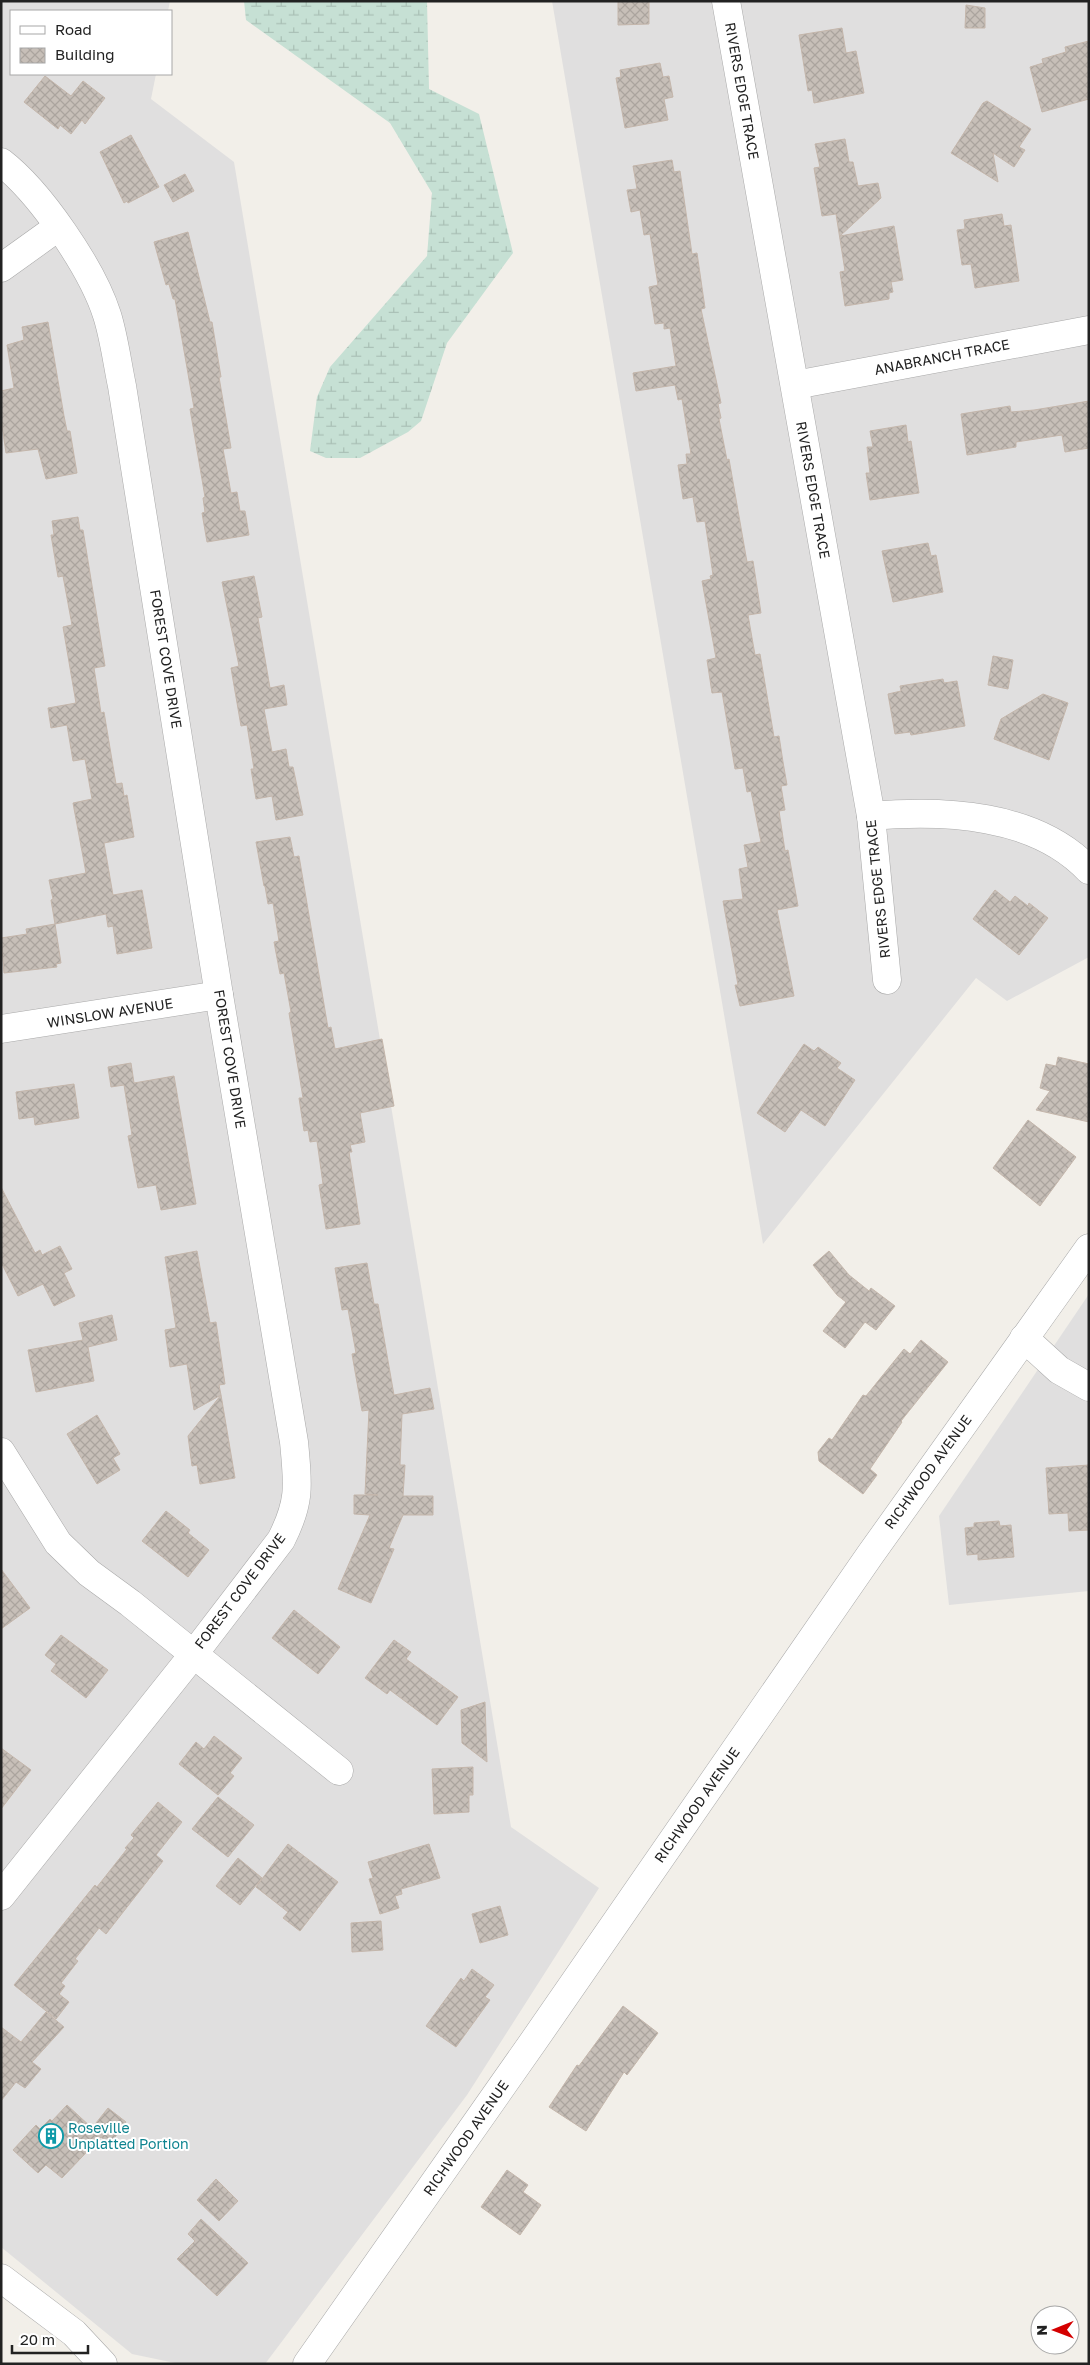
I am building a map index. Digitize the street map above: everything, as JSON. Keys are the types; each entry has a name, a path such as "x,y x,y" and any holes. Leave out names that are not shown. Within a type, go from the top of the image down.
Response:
{"street":[{"name":"RIVERS EDGE TRACE","path":"726,1 872,816 887,980"},
{"name":"FOREST COVE DRIVE","path":"1,162 22,181 84,264 103,306 122,386 219,995 294,1442 298,1487 292,1519 281,1540 193,1655 4,1885"},
{"path":"1,268 58,228"},
{"name":"ANABRANCH TRACE","path":"795,385 1089,330"},
{"path":"872,816 933,813 964,814 989,820 1022,830 1055,844 1089,870"},
{"name":"WINSLOW AVENUE","path":"1,1029 219,995"},
{"name":"RICHWOOD AVENUE","path":"307,2364 534,2042 870,1554 1089,1248"},
{"path":"1024,1338 1059,1370 1089,1387"},
{"path":"1,1452 58,1543 89,1573 339,1771"},
{"path":"1,2278 74,2333 103,2364"}],"shaded area":[{"path":"1,1 170,1 168,10 10,10 10,75 156,75 151,99 234,162 511,1827 599,1888 467,2095 265,2364 180,2364 132,2354 1,2247"},
{"path":"552,1 1089,1 1089,957 1007,1001 976,978 763,1244"},
{"path":"1089,1294 1089,1591 949,1605 939,1516"}],"green space":[{"path":"244,1 427,1 429,89 479,114 513,253 447,343 421,421 408,432 360,458 326,458 310,451 317,397 330,367 427,256 432,193 390,123 246,20"}],"building":[{"path":"618,1 649,1 649,24 618,25"},
{"path":"966,5 985,8 985,28 965,28"},
{"path":"842,28 846,53 856,51 864,93 814,103 812,90 808,91 799,35"},
{"path":"1089,41 1089,99 1042,112 1030,67 1043,63 1042,59 1066,52 1065,47"},
{"path":"660,63 663,77 669,76 673,97 664,99 668,120 625,128 616,78 621,77 620,70"},
{"path":"45,76 71,96 83,81 105,98 85,124 82,120 71,134 60,125 58,129 24,102"},
{"path":"987,101 1031,129 1019,147 1025,150 1014,167 993,153 998,182 951,153 983,103"},
{"path":"131,135 159,187 128,203 127,201 124,203 100,152"},
{"path":"845,139 849,162 853,162 858,186 878,183 881,198 840,236 894,226 903,280 891,282 893,292 889,293 889,299 845,306 840,272 845,271 836,214 822,216 814,168 820,167 815,144"},
{"path":"672,160 674,172 680,171 692,254 697,253 705,308 701,309 721,403 718,404 721,418 719,419 727,460 729,459 747,562 753,561 761,613 748,615 755,655 760,654 774,737 779,736 787,785 781,786 785,810 779,811 785,851 788,850 798,906 777,910 794,996 740,1006 735,985 738,985 723,901 743,899 739,869 748,867 744,845 761,842 751,791 747,792 743,768 735,769 722,692 712,693 707,660 716,658 702,581 711,579 710,576 713,575 705,521 697,522 693,497 683,499 678,465 687,464 686,454 691,454 682,399 678,400 675,385 636,391 633,373 676,366 670,328 664,329 664,323 655,324 649,287 658,285 650,234 644,235 640,210 631,212 627,190 637,189 633,166"},
{"path":"185,174 194,191 173,202 164,185"},
{"path":"1002,214 1004,226 1011,225 1019,281 975,288 971,264 962,265 957,230 965,229 964,220"},
{"path":"188,232 210,322 212,322 231,448 223,449 231,493 237,492 240,511 245,511 249,535 207,542 202,513 205,512 203,498 205,497 190,409 194,408 175,299 173,299 169,284 166,285 154,242"},
{"path":"48,322 64,416 67,431 70,431 77,473 46,479 38,449 6,453 1,419 1,391 14,388 7,345 24,340 22,327"},
{"path":"1089,401 1089,448 1065,452 1062,435 1016,442 1016,447 967,455 961,414 1010,406 1011,412 1034,410"},
{"path":"906,425 908,442 911,441 919,493 870,500 866,473 870,473 867,447 873,447 870,431"},
{"path":"78,517 80,530 83,530 105,666 94,668 101,713 104,712 116,784 122,783 124,796 127,795 134,837 104,843 113,895 142,890 152,948 117,954 113,926 108,927 106,914 55,924 49,880 86,873 73,803 92,799 85,759 73,761 67,725 51,728 48,708 76,703 63,627 72,625 63,576 58,577 51,535 54,535 52,521"},
{"path":"928,543 931,556 936,555 943,592 893,602 882,551"},
{"path":"254,576 262,617 258,618 270,688 284,685 287,705 264,709 272,752 286,749 289,767 293,767 303,815 276,820 272,796 256,799 251,769 254,769 247,725 241,726 231,668 239,666 222,582"},
{"path":"993,656 1013,660 1008,689 988,685"},
{"path":"943,679 944,683 957,681 965,726 911,735 910,732 895,734 888,694 901,691 900,686"},
{"path":"1043,694 1068,703 1049,760 994,739 1001,719"},
{"path":"290,837 294,857 299,856 328,1028 331,1027 335,1049 382,1039 394,1106 360,1113 365,1142 350,1145 352,1152 349,1152 360,1224 326,1229 319,1185 323,1184 317,1141 310,1142 308,1130 304,1131 299,1098 303,1098 289,1013 291,1012 284,973 280,974 274,942 279,941 273,903 268,904 256,842"},
{"path":"995,890 1010,902 1015,896 1028,906 1029,903 1048,918 1019,955 973,919"},
{"path":"55,924 61,963 56,964 57,967 4,973 1,938 27,934 26,929"},
{"path":"804,1044 814,1051 818,1047 841,1063 837,1068 855,1080 825,1126 801,1110 785,1132 757,1113"},
{"path":"1058,1057 1089,1064 1089,1122 1036,1110 1050,1091 1040,1088 1046,1064 1056,1066"},
{"path":"131,1063 134,1083 174,1076 196,1204 161,1210 156,1185 138,1188 128,1136 132,1135 124,1085 111,1087 108,1067"},
{"path":"74,1084 79,1118 35,1125 34,1117 19,1119 16,1092"},
{"path":"1028,1120 1076,1157 1040,1206 993,1168"},
{"path":"1,1187 35,1253 40,1250 42,1255 60,1246 72,1269 64,1273 75,1296 54,1306 43,1284 18,1296 1,1262"},
{"path":"197,1251 210,1323 216,1322 225,1384 219,1385 221,1395 194,1410 187,1364 170,1367 165,1330 176,1328 165,1257"},
{"path":"829,1251 849,1275 869,1291 871,1288 895,1306 876,1330 865,1322 845,1348 823,1331 846,1302 837,1295 813,1265"},
{"path":"367,1263 374,1304 378,1304 394,1395 430,1388 434,1409 402,1414 400,1465 405,1465 403,1496 433,1496 433,1515 403,1515 389,1548 394,1549 371,1603 338,1589 370,1515 354,1514 354,1495 378,1495 365,1494 369,1410 362,1411 352,1354 356,1353 348,1309 342,1310 335,1268"},
{"path":"112,1315 117,1340 88,1347 94,1381 36,1392 28,1350 83,1340 79,1323"},
{"path":"921,1340 948,1362 901,1421 870,1469 877,1475 863,1494 819,1461 818,1452 829,1438 832,1440 863,1395 866,1396 904,1349 910,1354"},
{"path":"221,1395 235,1478 200,1484 197,1465 192,1466 188,1436"},
{"path":"97,1415 120,1454 113,1458 120,1470 97,1484 67,1434"},
{"path":"1089,1465 1089,1530 1069,1531 1068,1513 1049,1514 1046,1468"},
{"path":"166,1511 190,1530 188,1533 209,1550 188,1577 142,1541"},
{"path":"999,1521 1000,1526 1011,1525 1014,1557 978,1560 978,1554 967,1555 965,1528 974,1527 974,1523"},
{"path":"1,1569 30,1608 1,1629"},
{"path":"294,1610 340,1647 318,1674 272,1638"},
{"path":"61,1635 108,1670 86,1698 51,1671 56,1664 45,1655"},
{"path":"394,1640 411,1652 406,1659 458,1697 437,1725 390,1690 387,1694 365,1678"},
{"path":"485,1702 487,1762 462,1743 461,1710"},
{"path":"214,1736 242,1758 230,1773 234,1776 218,1795 179,1764 196,1742 204,1749"},
{"path":"1,1748 31,1770 1,1809"},
{"path":"473,1767 473,1795 469,1795 469,1812 434,1814 432,1769"},
{"path":"218,1797 254,1825 228,1857 192,1829"},
{"path":"158,1802 182,1822 156,1855 163,1861 106,1934 99,1928 75,1959 78,1961 61,1983 65,1986 59,1994 69,2002 56,2019 14,1985 95,1885 97,1887 127,1849 125,1848 134,1838 131,1835"},
{"path":"288,1844 338,1882 300,1931 283,1918 288,1912 256,1887"},
{"path":"429,1844 440,1878 401,1889 402,1894 395,1896 399,1908 380,1914 369,1879 373,1878 368,1862"},
{"path":"238,1858 262,1878 240,1905 216,1886"},
{"path":"500,1906 508,1935 480,1943 472,1914"},
{"path":"381,1921 383,1950 352,1952 351,1923"},
{"path":"472,1969 494,1985 485,1997 490,2000 456,2047 426,2026 461,1978 464,1981"},
{"path":"623,2006 658,2033 627,2075 624,2072 586,2131 549,2107 577,2065 579,2066"},
{"path":"46,2012 64,2027 32,2062 41,2069 25,2088 16,2082 1,2101 1,2027 21,2042"},
{"name":"Roseville Unplatted Portion","path":"67,2105 92,2128 108,2108 126,2122 110,2144 101,2137 62,2178 46,2165 38,2173 13,2150 36,2125 40,2129 50,2119 52,2121"},
{"path":"507,2170 528,2185 523,2192 541,2205 520,2235 481,2207"},
{"path":"216,2179 238,2201 219,2221 197,2200"},
{"path":"201,2219 248,2263 217,2296 177,2259 195,2241 188,2234"}],"place":[{"name":"Roseville Unplatted Portion","path":"51,2136"}]}
